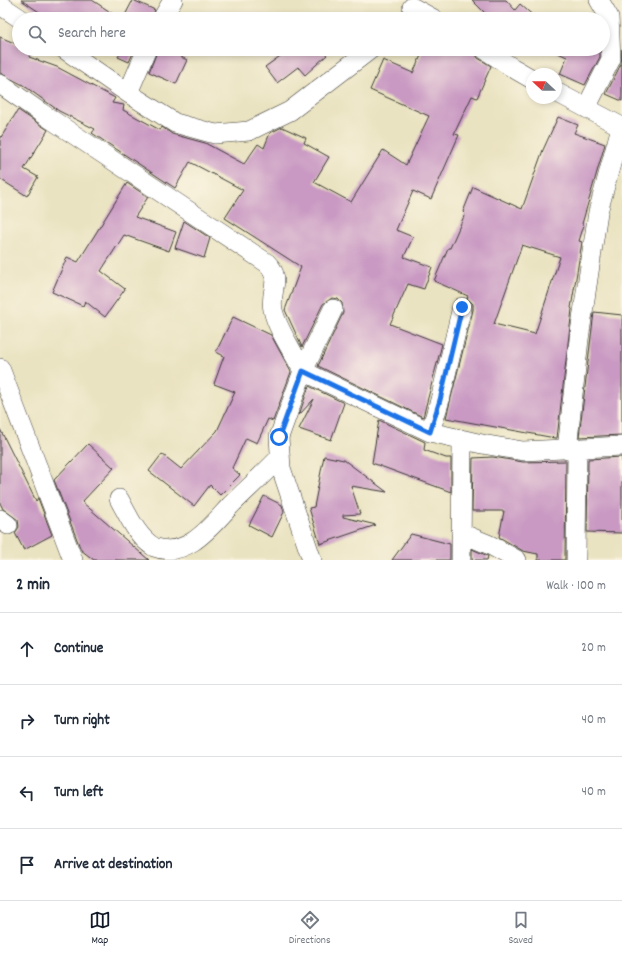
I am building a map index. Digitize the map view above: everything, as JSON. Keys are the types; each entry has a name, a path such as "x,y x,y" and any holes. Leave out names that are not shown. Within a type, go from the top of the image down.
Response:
{"street":[{"path":"166,12 173,0"},
{"path":"599,0 606,12"},
{"path":"586,108 611,59 610,45"},
{"path":"74,56 174,123 215,134 249,131 290,111 363,56"},
{"path":"128,93 144,56"},
{"path":"495,56 526,75"},
{"path":"0,84 267,263 273,270 275,279 273,309 303,371 430,432 462,440 523,451 572,450 622,446"},
{"path":"562,95 622,127 598,212 579,338 572,450 576,560"},
{"path":"430,432 440,400 462,307"},
{"path":"312,560 281,468 279,437 303,371 333,308"},
{"path":"0,368 73,560"},
{"path":"461,560 462,440"},
{"path":"119,499 137,531 154,547 168,552 185,548 204,536 230,507 280,457"},
{"path":"461,534 490,545 517,560"}],"building":[{"path":"21,0 92,0 110,12 39,12"},
{"path":"133,0 155,10 154,12 127,12"},
{"path":"472,0 506,0 515,10 520,4 529,12 484,12"},
{"path":"0,37 12,42 12,56 29,56 57,67 115,98 112,103 124,105 123,110 160,130 162,127 172,134 205,143 244,164 258,144 264,148 270,133 282,127 306,138 304,143 329,157 314,182 351,202 383,150 406,165 429,116 370,90 383,60 413,73 421,56 477,56 491,66 477,98 472,96 454,134 459,135 431,199 413,191 396,230 413,237 404,257 432,267 424,289 408,284 390,324 442,344 423,417 318,366 343,313 342,303 338,299 332,298 323,304 302,347 285,310 301,267 225,218 243,190 190,162 175,188 92,133 95,129 59,111 23,85 0,73"},
{"path":"622,49 622,101 606,94 621,64"},
{"path":"119,56 132,56 129,62"},
{"path":"155,56 182,56 187,60 176,84 149,72"},
{"path":"280,56 326,56 305,75 298,67 277,83 265,67"},
{"path":"565,56 600,56 585,85 562,75 562,69 567,57"},
{"path":"18,110 48,130 24,169 38,177 27,196 0,179 0,139"},
{"path":"558,117 578,125 574,133 605,144 582,224 584,225 579,241 582,242 571,308 557,438 446,418 473,310 473,304 467,298 468,296 434,281 465,214 463,212 473,187 522,209 543,150","holes":["522,245 560,257 535,334 494,324"]},
{"path":"127,183 148,197 135,217 176,232 169,251 124,235 101,271 125,289 105,317 85,301 83,306 52,292 67,257 78,262"},
{"path":"184,221 210,238 204,258 175,248"},
{"path":"594,312 622,315 622,435 579,437"},
{"path":"233,317 271,335 291,372 273,421 268,419 257,443 246,438 232,468 240,475 220,495 210,485 194,506 149,471 162,454 181,469 217,431 235,392 214,384 224,356 216,352"},
{"path":"309,386 344,403 331,440 299,429 314,399 299,415"},
{"path":"379,420 425,442 424,450 446,458 451,458 451,492 372,463"},
{"path":"0,429 36,501 38,498 52,535 24,550 15,533 19,527 18,520 3,509 0,503"},
{"path":"88,444 114,468 82,502 149,560 94,560 81,550 54,480"},
{"path":"324,456 344,460 387,492 351,486 360,514 343,515 343,517 376,525 320,544 309,508 314,507"},
{"path":"493,457 523,462 566,461 565,560 538,560 538,554 523,551 499,537 504,511 472,511 473,458"},
{"path":"622,457 622,533 587,532 588,459"},
{"path":"264,496 282,505 284,512 272,537 249,525"},
{"path":"411,534 450,544 450,560 392,560"},
{"path":"472,549 488,556 487,560 472,560"}],"route":[{"path":"279,437 303,371 430,432 440,400 462,307"}]}
